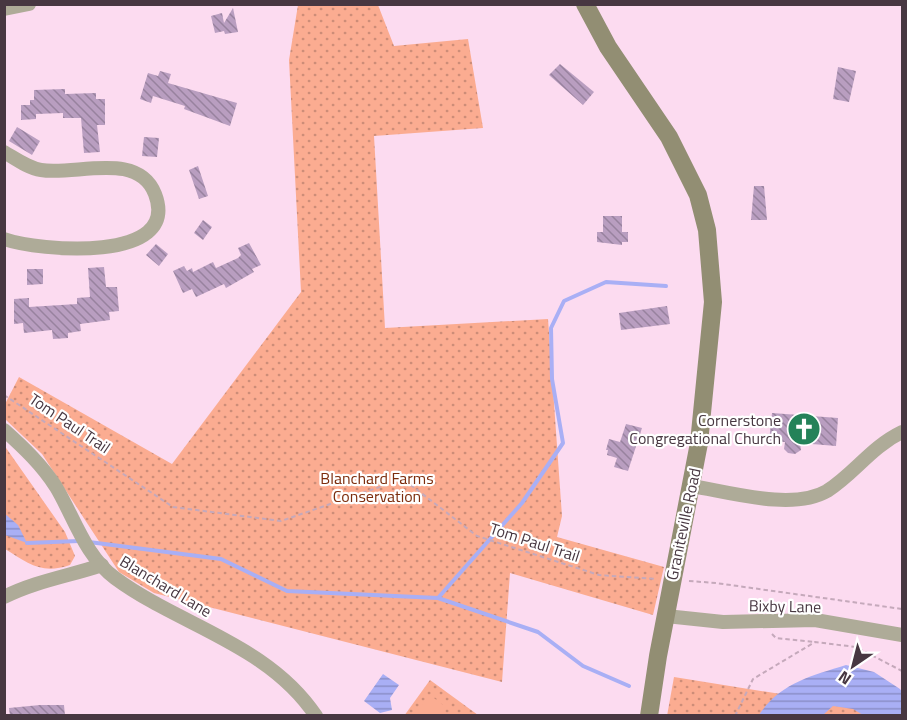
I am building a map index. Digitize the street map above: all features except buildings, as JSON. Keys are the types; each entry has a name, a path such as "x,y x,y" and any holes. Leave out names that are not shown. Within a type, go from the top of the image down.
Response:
{"main road":[{"name":"Graniteville Road","path":"585,4 608,47 669,137 698,195 707,230 713,302 699,444 649,716"}],"street":[{"path":"4,9 29,4"},
{"path":"4,152 23,164 43,171 110,168 132,171 152,187 158,209 154,223 144,235 120,246 52,247 4,239"},
{"name":"Blanchard Lane","path":"4,430 45,471 82,539 113,577 253,656 299,694 316,716"},
{"path":"692,486 781,500 813,496 826,491 870,451 903,432"},
{"path":"4,597 32,583 68,576 102,565"},
{"name":"Bixby Lane","path":"666,616 755,622 815,620 903,635"}],"path":[{"name":"Tom Paul Trail","path":"4,395 173,507 280,521 403,479 480,537 599,575 716,583 903,609"},
{"path":"755,622 776,638 856,647 903,671"},
{"path":"735,716 753,679 815,642"}],"green space":[{"name":"Blanchard Farms Conservation","path":"298,5 378,5 394,46 468,39 483,128 374,136 385,328 548,319 562,516 557,537 664,567 653,615 510,573 502,682 154,593 119,572 42,454 5,419 5,404 19,377 172,464 301,292 289,60"},
{"path":"4,445 65,532 75,556 70,565 51,569 43,568 28,563 5,549"},
{"path":"674,677 886,711 892,716 667,716"},
{"path":"430,680 478,715 404,716"},
{"path":"430,695 447,708 441,715 414,715"}],"water":[{"path":"4,513 18,525 27,543 5,535"},
{"path":"846,665 874,672 900,689 902,715 863,715 853,709 833,706 823,715 759,715 777,695 797,682"},
{"path":"383,674 399,685 390,698 392,710 380,713 364,701"}],"waterway":[{"path":"438,598 522,503 563,443 552,379 551,328 564,301 606,282 666,286"},
{"path":"27,543 79,541"},
{"path":"89,542 221,559 287,591 438,598 538,632 583,666 629,686"}],"place":[{"name":"Cornerstone Congregational Church","path":"804,429"}]}
